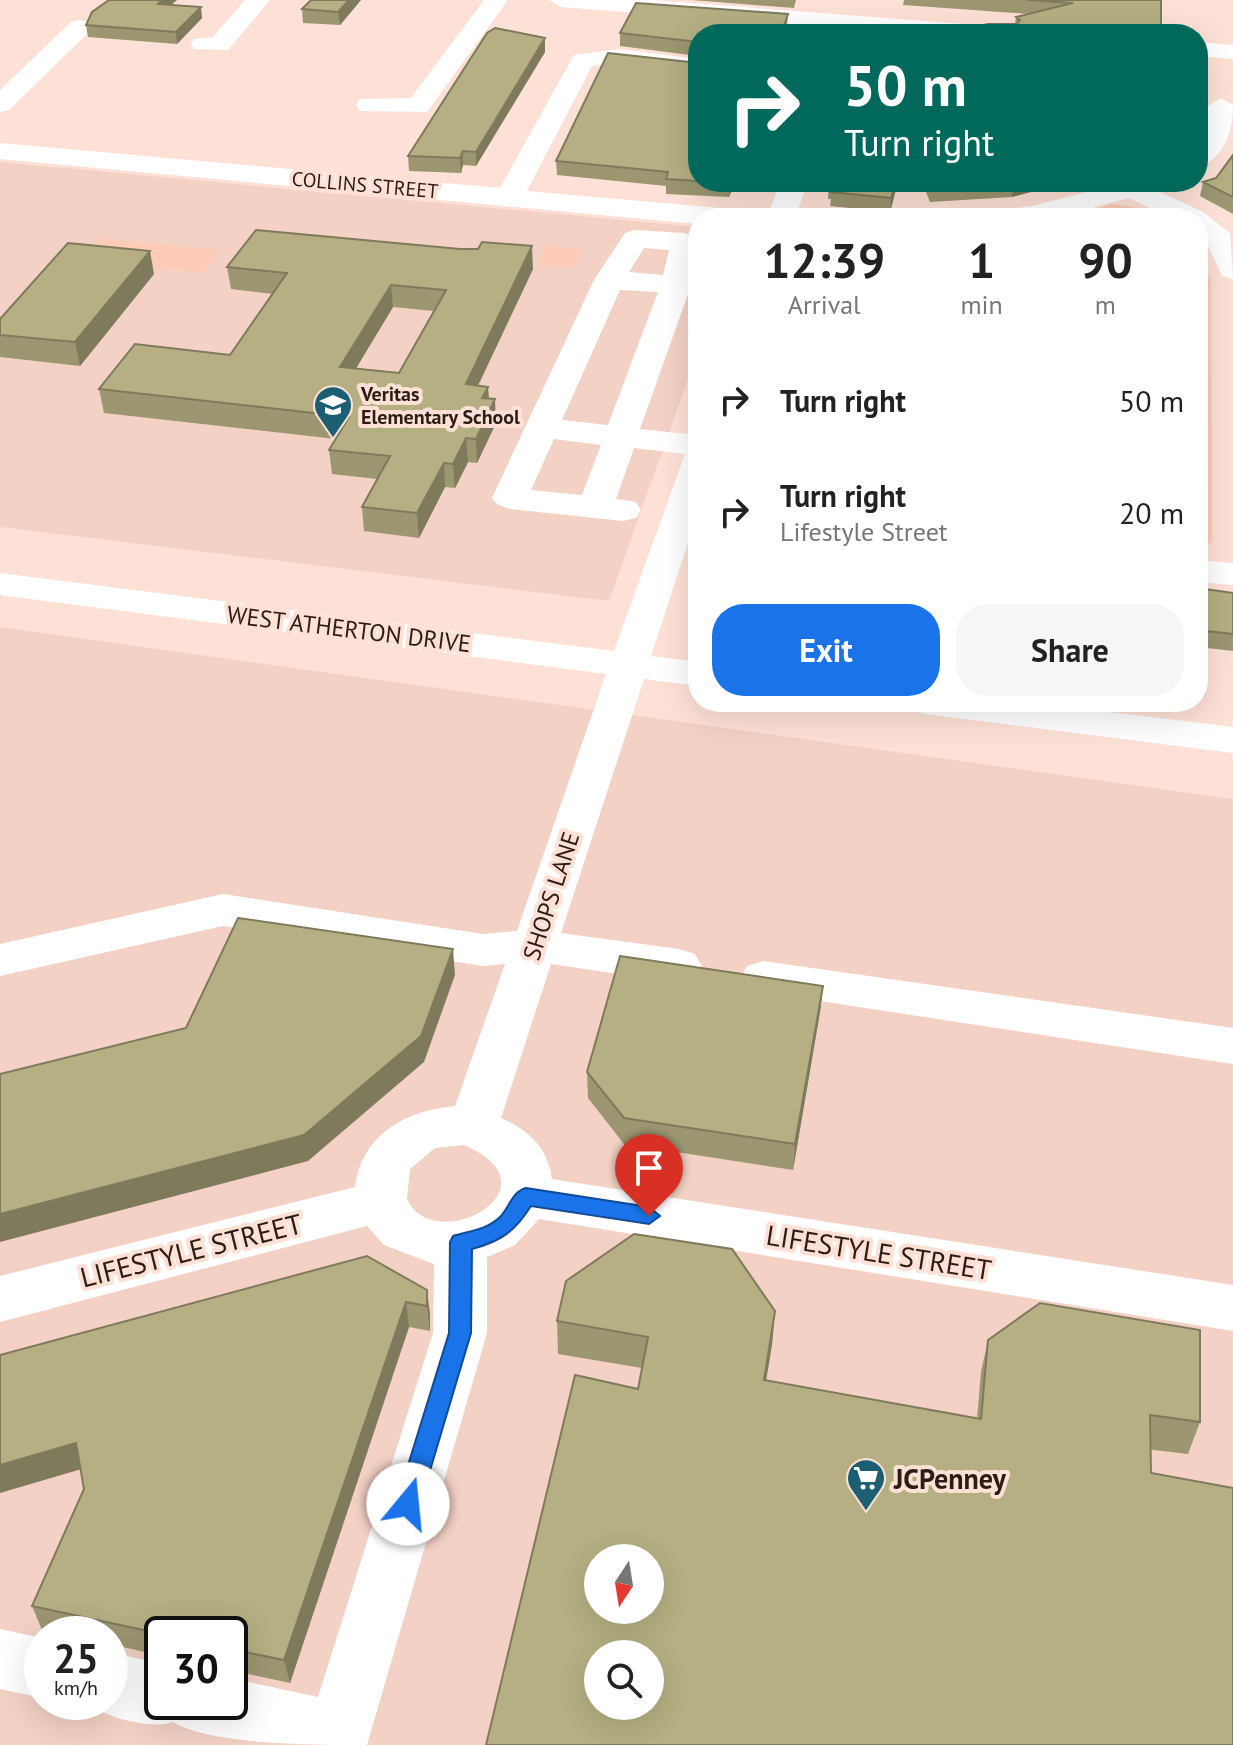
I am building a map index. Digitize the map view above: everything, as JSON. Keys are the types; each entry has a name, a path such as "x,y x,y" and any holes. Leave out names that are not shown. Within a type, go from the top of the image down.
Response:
{"street":[{"path":"203,44 219,45 258,0"},
{"path":"369,105 418,106 496,0"},
{"path":"561,0 901,24"},
{"path":"0,104 88,19"},
{"path":"1208,50 1233,52"},
{"path":"509,198 583,60 618,56 688,66"},
{"path":"31,74 67,76"},
{"path":"411,78 436,81"},
{"path":"1208,150 1221,122 1217,106"},
{"name":"COLLINS STREET","path":"0,151 688,214"},
{"path":"1060,208 1122,192"},
{"path":"1154,192 1178,208"},
{"path":"1208,230 1220,239 1233,270"},
{"path":"635,239 685,242 687,286 620,436 609,508 510,498 609,280 635,239"},
{"path":"609,280 687,286"},
{"path":"542,428 688,444"},
{"name":"SHOPS LANE","path":"473,1127 627,665 688,516"},
{"path":"1208,572 1233,574"},
{"name":"WEST ATHERTON DRIVE","path":"0,584 688,673"},
{"path":"1007,712 1233,740"},
{"path":"0,960 223,910 483,950 534,945 1233,1046"},
{"path":"445,1126 473,1127 508,1141 521,1155 529,1172 526,1196 508,1223 490,1235 461,1242 420,1239 400,1228 385,1212 379,1192 381,1174 390,1157 404,1142 445,1126"},
{"name":"LIFESTYLE STREET","path":"526,1196 1233,1308"},
{"name":"LIFESTYLE STREET","path":"0,1299 382,1201"},
{"path":"248,1716 336,1739 460,1333 461,1242"},
{"path":"0,1659 24,1664"}],"shaded area":[{"name":"Veritas Elementary School","path":"0,162 688,226 688,379 609,601 0,527"},
{"path":"1112,204 1138,208 1100,208"},
{"path":"99,238 221,250 203,273 80,260"},
{"path":"547,245 583,249 573,268 537,265"},
{"path":"1208,273 1211,279 1212,541 1208,544"},
{"path":"0,627 1233,799 1233,1745 0,1745"}],"building":[{"path":"109,0 162,0 158,4 201,7 176,32 86,25 92,12"},
{"path":"311,0 349,0 338,12 302,9"},
{"path":"1027,0 1161,0 1161,24 1017,24 1020,20 1016,17 1073,3"},
{"path":"636,3 788,14 785,24 688,24 688,41 620,33"},
{"path":"495,28 545,38 476,152 463,151 460,158 408,156 487,33"},
{"path":"608,53 688,62 688,180 666,179 668,172 556,161"},
{"path":"1233,155 1233,197 1208,184 1208,180 1216,178"},
{"path":"831,192 893,192 891,198"},
{"path":"256,230 460,249 478,249 482,242 532,246 466,384 488,387 482,398 495,399 476,439 466,438 453,464 444,463 417,513 362,507 390,456 329,450 349,417 99,389 135,344 230,355 287,273 227,267","holes":["391,285 446,290 399,373 340,367"]},
{"path":"68,243 150,251 75,342 0,335 0,319"},
{"path":"1208,589 1233,593 1233,634 1208,631"},
{"path":"238,918 453,949 421,1036 304,1135 0,1214 0,1074 186,1028"},
{"path":"620,956 823,986 795,1144 624,1118 587,1072"},
{"name":"JCPenney","path":"634,1234 732,1249 775,1311 764,1380 981,1419 988,1340 1040,1303 1200,1330 1200,1422 1150,1415 1151,1473 1233,1488 1233,1745 486,1745 575,1375 638,1389 648,1337 557,1321 566,1281"},
{"path":"367,1256 427,1290 427,1306 406,1302 284,1660 248,1653 248,1616 144,1616 144,1630 128,1627 128,1616 78,1616 32,1606 84,1489 76,1443 0,1465 0,1355"}],"place":[{"name":"Veritas Elementary School","path":"333,439"},
{"name":"JCPenney","path":"866,1512"}],"route":[{"path":"408,1504 460,1333 461,1242 490,1235 508,1223 521,1208 526,1196 649,1216"}]}
